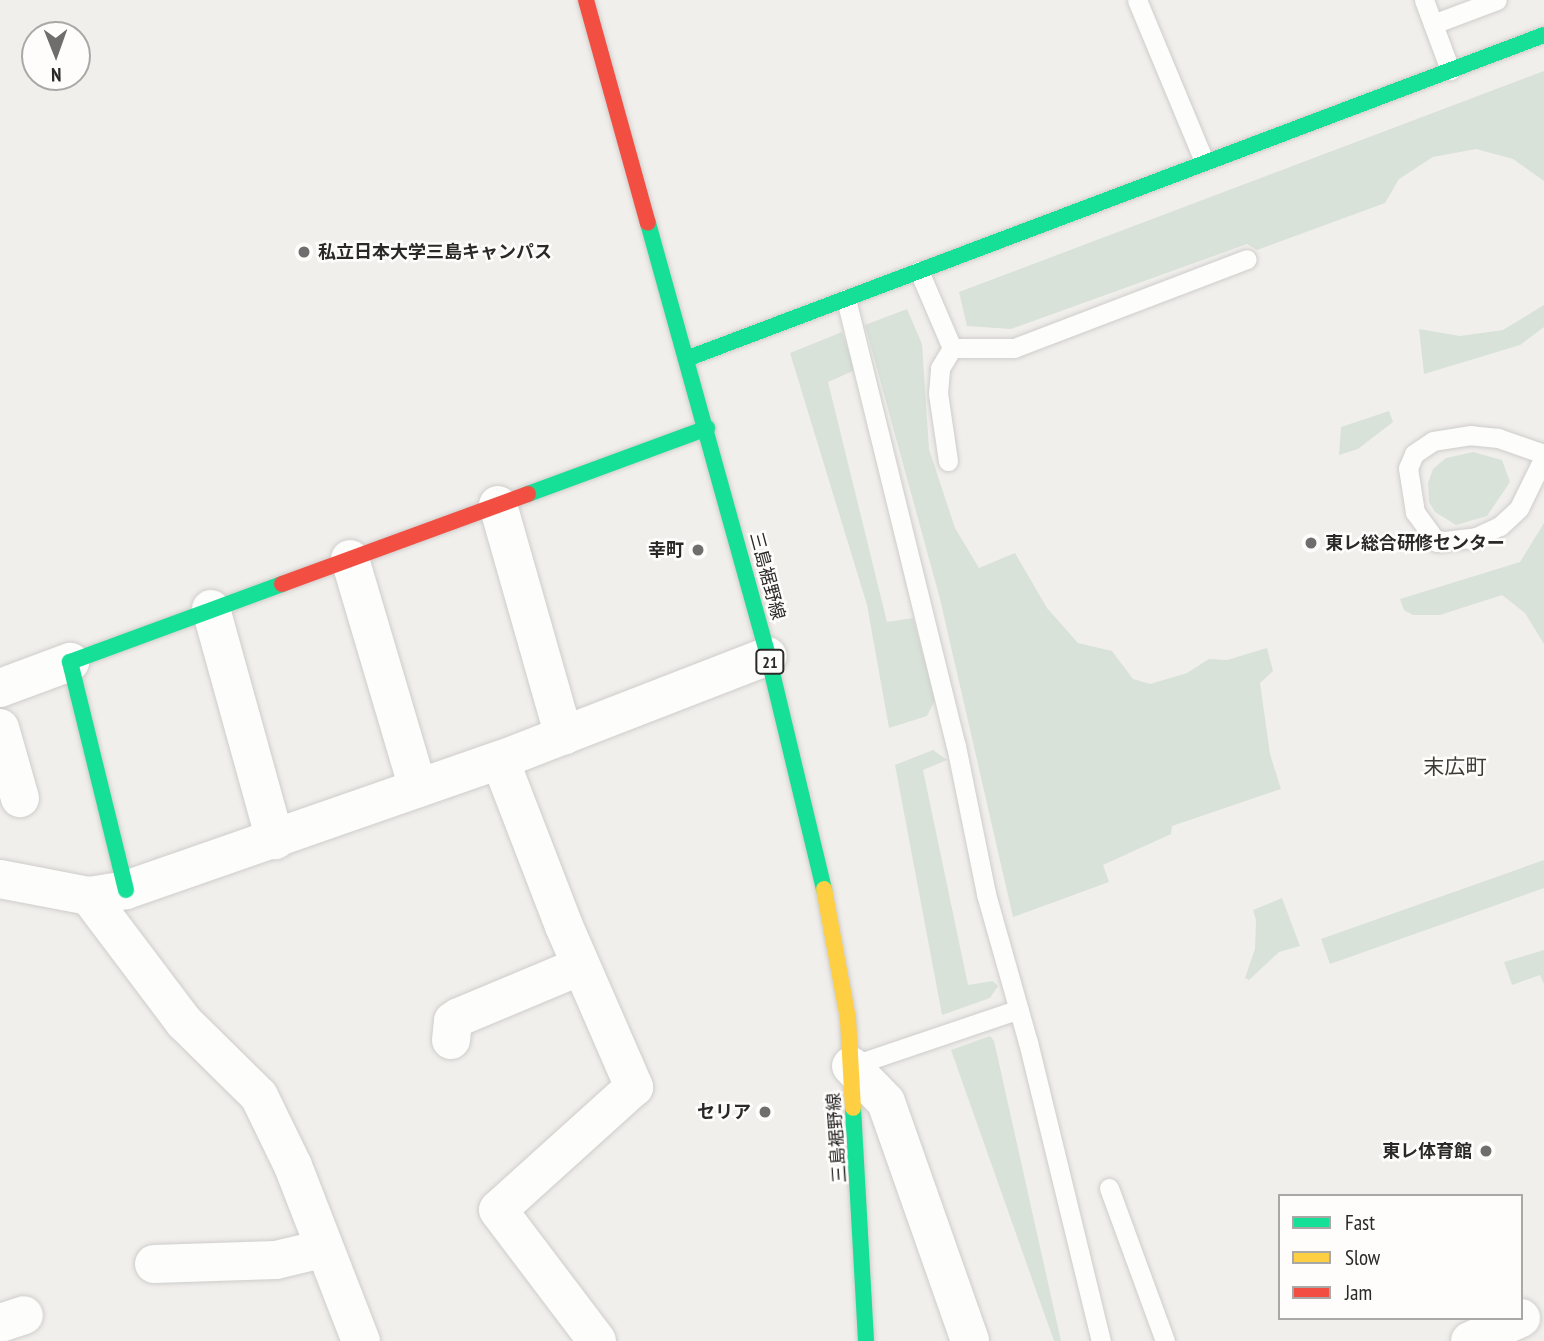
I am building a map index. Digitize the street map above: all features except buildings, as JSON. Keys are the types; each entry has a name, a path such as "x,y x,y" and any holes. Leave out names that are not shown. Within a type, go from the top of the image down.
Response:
{"street":[{"name":"三島裾野線","path":"586,0 707,428 768,656 831,917 851,1066 866,1341"},
{"path":"687,359 1544,35"},
{"path":"0,688 707,428"},
{"path":"498,505 564,736"},
{"path":"350,559 418,788"},
{"path":"211,609 275,840"},
{"path":"0,879 89,896 126,890 500,760 768,656"},
{"path":"70,662 126,890"},
{"path":"0,728 20,797"},
{"path":"500,760 581,966 634,1087 498,1210 597,1341"},
{"path":"89,896 184,1022 259,1096 293,1166 322,1249 361,1341"},
{"path":"452,1040 453,1021 459,1017 581,966"},
{"path":"851,1066 886,1102 970,1341"},
{"path":"153,1264 276,1261 322,1249"},
{"path":"1523,1317 1544,1308"},
{"path":"1471,1341 1517,1320"}],"lane":[{"path":"1137,0 1205,161"},
{"path":"1424,0 1450,70"},
{"path":"1433,24 1497,0"},
{"path":"952,348 1014,348 1248,259"},
{"path":"919,271 952,348"},
{"path":"846,299 956,746 986,894 1019,1009 1101,1341"},
{"path":"948,461 938,393 940,368 952,348"},
{"path":"1471,435 1497,438 1544,456 1526,498 1500,526 1476,537 1437,542 1415,512 1408,468 1414,454 1433,441 1471,435"},
{"path":"851,1066 1019,1009"},
{"path":"1109,1188 1165,1341"}],"shaded area":[{"path":"1544,71 1544,181 1513,159 1476,149 1433,157 1399,179 1385,203 1257,250 1247,244 1011,329 967,326 959,292"},
{"path":"1544,305 1544,327 1520,345 1424,374 1419,329 1460,336 1503,330"},
{"path":"907,309 922,344 929,449 955,528 979,568 1015,553 1047,608 1078,643 1112,651 1133,679 1150,684 1187,673 1209,659 1227,660 1267,648 1273,671 1260,683 1270,754 1281,789 1172,826 1171,834 1103,865 1109,882 1013,917 940,599 865,325"},
{"path":"842,332 855,370 828,382 887,622 913,618 935,700 927,716 889,728 867,605 790,353"},
{"path":"1389,411 1393,422 1358,449 1339,455 1341,427"},
{"path":"1473,452 1502,460 1510,482 1487,516 1456,525 1435,512 1429,502 1428,483 1433,469 1446,458"},
{"path":"1544,523 1544,644 1525,613 1502,595 1440,615 1413,615 1404,610 1400,599 1520,562"},
{"path":"933,750 947,760 923,770 968,985 993,981 998,986 990,998 942,1015 895,765"},
{"path":"1544,860 1544,888 1330,964 1321,939"},
{"path":"1282,898 1300,946 1279,952 1249,980 1245,978 1255,949 1256,920 1253,910"},
{"path":"1544,950 1544,984 1540,975 1512,985 1504,962"},
{"path":"990,1036 994,1041 1061,1341 1054,1341 951,1050"}],"traffic: fast":[{"path":"686,359 1544,35"},
{"path":"648,223 768,656 824,889"},
{"path":"528,494 707,428"},
{"path":"126,890 70,662 282,584"},
{"path":"853,1108 866,1341"}],"traffic: slow":[{"path":"824,889 848,1019 853,1108"}],"traffic: jam":[{"path":"586,0 648,223"},
{"path":"282,584 528,494"}],"place":[{"name":"私立日本大学三島キャンパス","path":"304,252"},
{"name":"東レ総合研修センター","path":"1311,543"},
{"name":"幸町","path":"698,550"},
{"name":"セリア","path":"765,1112"},
{"name":"東レ体育館","path":"1486,1151"}],"district":[{"name":"末広町","path":"1455,767"}]}
